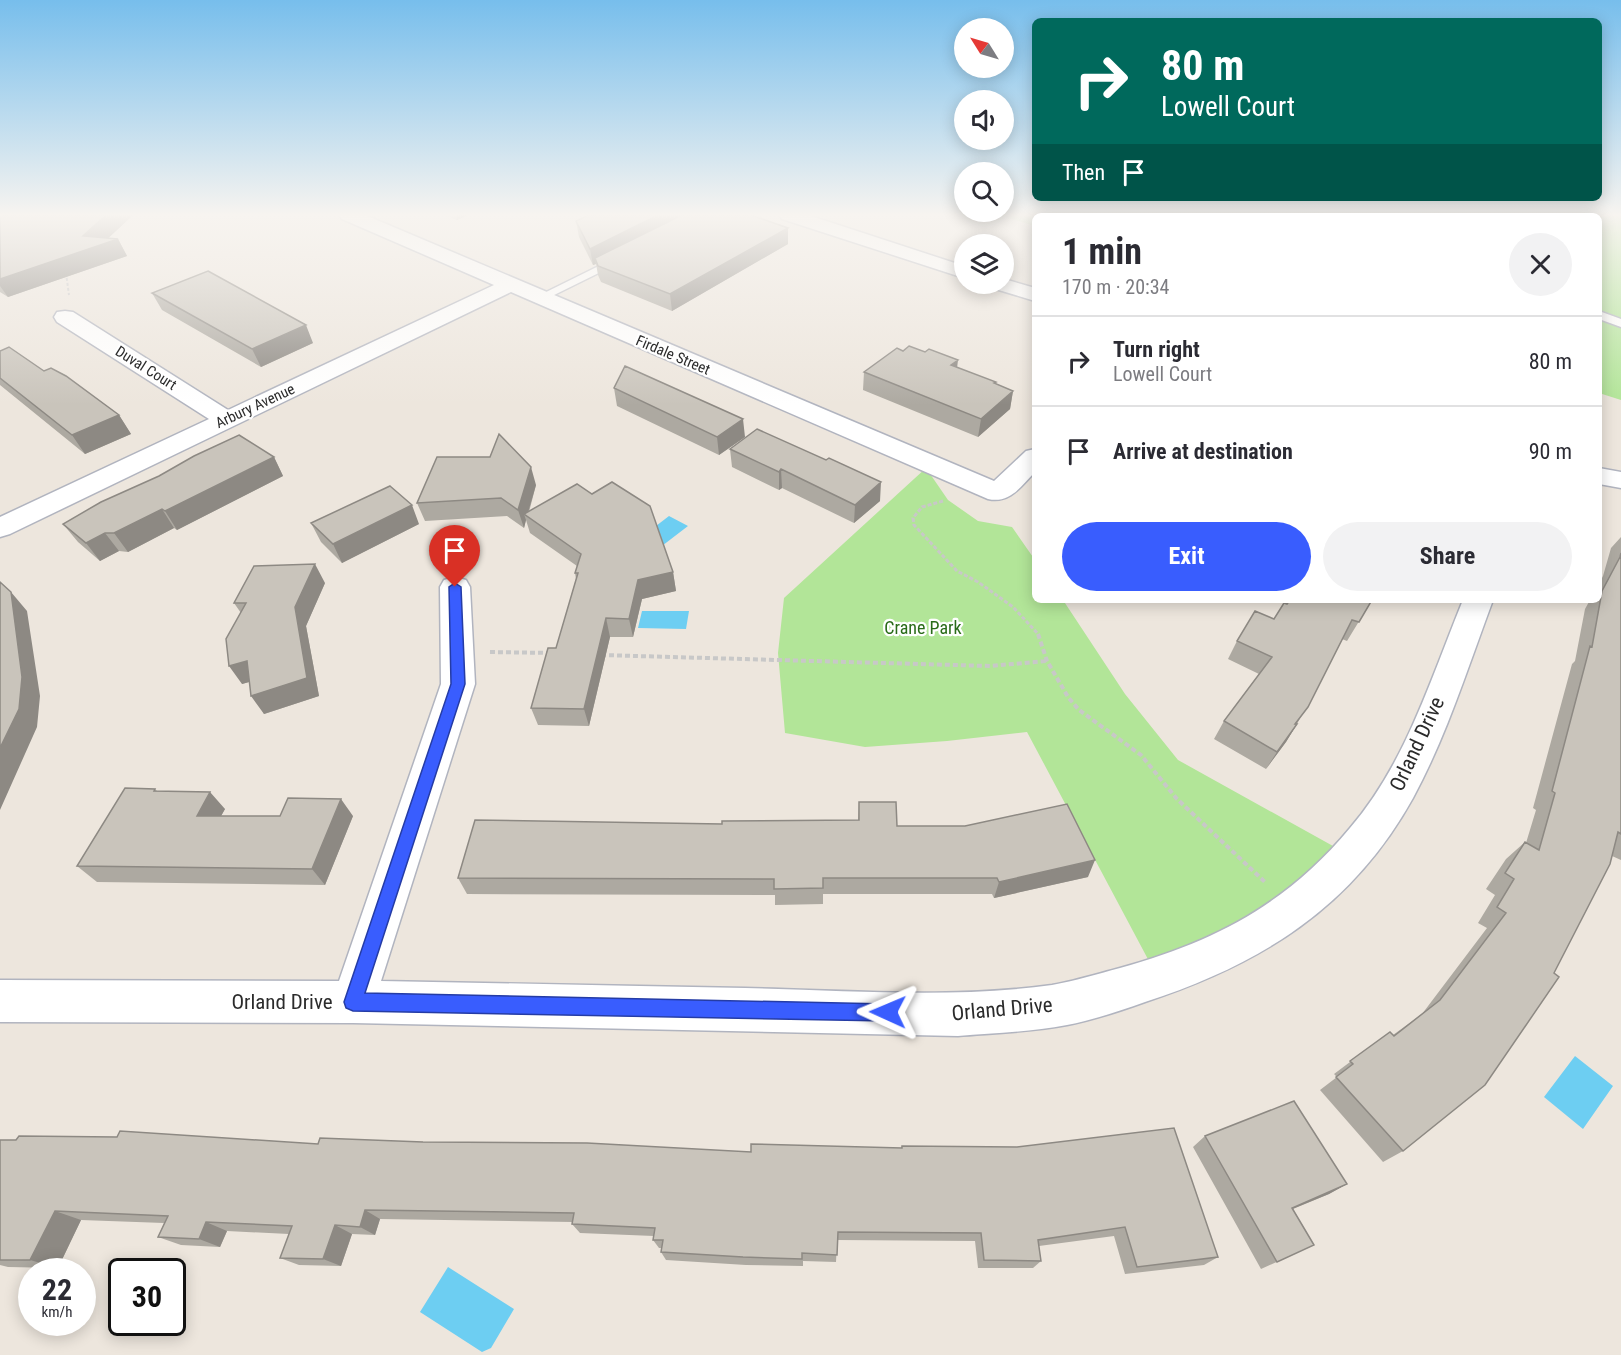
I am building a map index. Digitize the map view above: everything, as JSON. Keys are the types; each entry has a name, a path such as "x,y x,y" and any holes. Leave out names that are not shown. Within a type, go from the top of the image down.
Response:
{"street":[{"name":"Firdale Street","path":"494,278 998,494"},
{"name":"Arbury Avenue","path":"0,528 510,285"},
{"path":"1014,289 1032,294"},
{"name":"Duval Court","path":"65,317 226,419"},
{"path":"998,494 1032,460"},
{"path":"1602,477 1621,480"},
{"path":"353,1002 458,684 455,587"},
{"name":"Orland Drive","path":"0,1001 353,1002 958,1014 1080,1001 1177,970 1250,939 1320,888 1351,856 1395,794 1413,761 1477,603"}],"lane":[{"path":"540,297 579,278"},
{"path":"1602,316 1621,322"}],"path":[{"path":"65,317 70,297 67,278"},
{"path":"998,494 948,500 922,507 913,518 914,525 957,571 978,582 1013,607 1038,633 1047,661 1068,698 1079,710 1141,755 1177,799 1293,908"},
{"path":"458,651 553,653"},
{"path":"600,655 990,666 1047,661"}],"green space":[{"path":"1602,278 1621,278 1621,400 1602,394"},
{"name":"Crane Park","path":"926,468 948,500 978,521 1012,527 1032,556 1032,603 1065,603 1125,694 1178,760 1351,856 1158,978 1027,732 865,747 785,733 778,653 784,598"}],"water":[{"path":"669,516 688,526 658,549 639,539"},
{"path":"642,611 689,611 686,629 638,628"},
{"path":"1575,1056 1613,1086 1583,1129 1544,1097"},
{"path":"448,1267 514,1309 491,1348 482,1352 420,1312"}],"building":[{"path":"190,278 221,278 306,325 252,349 152,293"},
{"path":"629,278 698,278 670,294"},
{"path":"909,346 925,352 929,349 958,360 951,365 1013,391 981,419 864,372 897,348 903,351"},
{"path":"9,347 44,371 51,368 66,376 119,415 72,435 0,378 0,351"},
{"path":"625,366 743,419 717,437 614,388"},
{"path":"757,429 881,482 855,505 781,469 779,472 730,449"},
{"path":"499,434 531,467 518,510 501,498 417,503 437,457 490,457"},
{"path":"239,435 274,457 165,511 162,509 114,533 105,533 86,543 63,524 101,502 159,476 194,456"},
{"path":"612,482 650,506 673,572 638,580 629,619 606,618 584,709 531,708 548,648 556,648 578,573 575,573 581,554 524,514 577,484 592,494"},
{"path":"390,486 412,505 333,544 311,523"},
{"path":"1621,553 1621,834 1618,832 1610,864 1554,973 1559,977 1485,1085 1403,1151 1336,1077 1353,1064 1350,1061 1390,1032 1394,1036 1440,1000 1506,913 1497,907 1514,879 1505,873 1525,842 1539,850 1555,793 1552,791 1590,646 1592,647 1600,603 1602,603 1602,591"},
{"path":"315,564 295,607 307,678 251,696 247,661 229,666 226,639 246,603 234,603 254,566"},
{"path":"0,582 11,592 22,677 19,709 0,748"},
{"path":"1284,603 1370,603 1359,622 1352,620 1308,707 1277,752 1224,721 1272,657 1237,641 1255,611 1274,619"},
{"path":"125,788 210,792 197,816 280,816 288,798 341,799 312,869 77,866"},
{"path":"859,802 896,802 897,826 965,826 1067,804 1095,860 999,882 997,878 823,878 823,888 774,889 774,879 458,878 475,820 722,824 722,821 859,820"},
{"path":"1294,1101 1347,1184 1292,1208 1314,1245 1277,1262 1205,1136"},
{"path":"1174,1128 1218,1257 1137,1267 1125,1227 1038,1240 1041,1261 984,1260 981,1233 838,1232 837,1255 802,1253 802,1259 743,1257 661,1252 663,1240 653,1240 655,1228 572,1224 574,1213 365,1210 360,1227 335,1225 323,1259 280,1258 292,1226 206,1222 199,1239 158,1237 168,1216 55,1211 31,1258 0,1260 0,1140 16,1140 19,1136 117,1137 120,1131 318,1144 320,1138 423,1142 587,1143 751,1152 751,1144 902,1148 902,1146 1017,1147"}],"route":[{"path":"455,587 458,684 353,1002 888,1012"}]}
